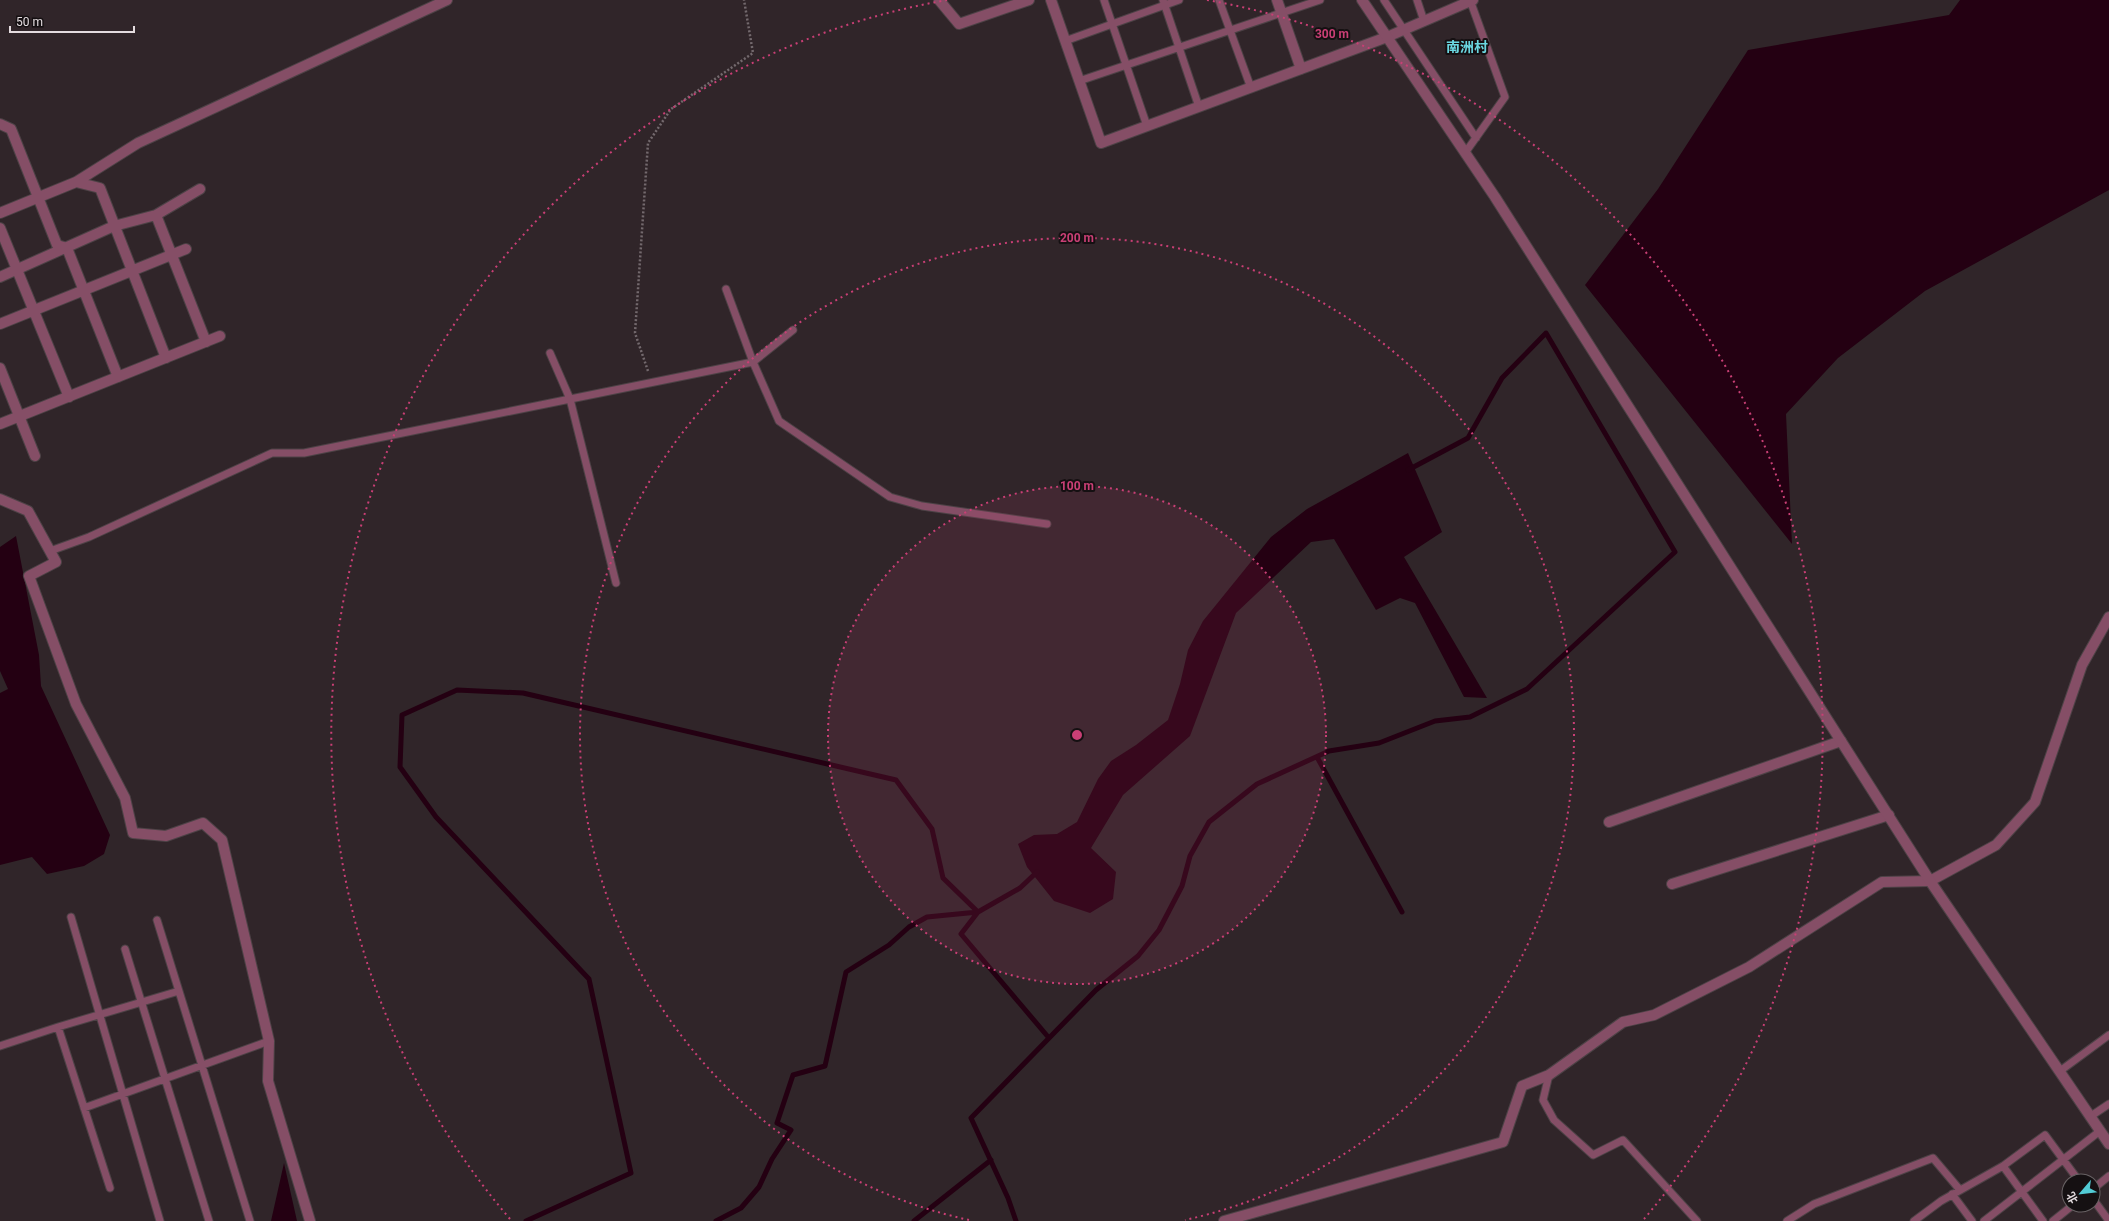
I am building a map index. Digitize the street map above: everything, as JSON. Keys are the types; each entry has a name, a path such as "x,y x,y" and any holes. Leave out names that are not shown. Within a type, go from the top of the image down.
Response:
{"street":[{"path":"0,213 76,182 138,143 447,0"},
{"path":"939,0 959,24 1029,0"},
{"path":"1051,0 1101,143 1387,37 1472,0"},
{"path":"1277,0 1301,69"},
{"path":"1362,0 1465,153 1930,881 2109,1144"},
{"path":"0,124 12,129 57,246 67,248"},
{"path":"76,182 100,188 166,358"},
{"path":"0,277 114,226 156,215 200,189"},
{"path":"156,215 206,342"},
{"path":"0,228 69,397"},
{"path":"67,248 118,377"},
{"path":"0,324 186,249"},
{"path":"0,424 220,336"},
{"path":"0,368 35,456"},
{"path":"0,499 28,511 56,562 29,576 76,704 125,798 133,833 166,836 203,823 222,840 269,1041 268,1080 310,1221"},
{"path":"1224,1221 1503,1142 1522,1086 1550,1076 1623,1022 1654,1016 1749,967 1882,882 1930,881 1996,845 2035,802 2082,665 2109,617"},
{"path":"1609,822 1841,740"},
{"path":"1672,884 1889,815"}],"lane":[{"path":"1104,0 1147,126"},
{"path":"1065,41 1164,3 1179,0"},
{"path":"1219,0 1250,88"},
{"path":"1079,81 1320,0"},
{"path":"1384,0 1476,138"},
{"path":"1417,0 1424,21"},
{"path":"1465,153 1505,98 1472,0"},
{"path":"1164,3 1199,107"},
{"path":"726,290 753,362 779,421 890,497 922,506 1047,524"},
{"path":"50,551 89,537 272,453 304,454 753,362 793,330"},
{"path":"550,353 570,399 616,584"},
{"path":"71,917 160,1221"},
{"path":"157,920 250,1221"},
{"path":"125,948 209,1221"},
{"path":"0,1046 179,991"},
{"path":"58,1027 110,1188"},
{"path":"2060,1071 2109,1035"},
{"path":"84,1108 269,1041"},
{"path":"1550,1076 1543,1100 1554,1120 1593,1156 1623,1140 1697,1221"},
{"path":"2091,1116 2109,1104"},
{"path":"1984,1221 2100,1130"},
{"path":"1914,1221 1952,1194 2003,1166 2045,1135 2073,1173"},
{"path":"1787,1221 1814,1204 1933,1158 1960,1190"},
{"path":"2003,1166 2043,1221"},
{"path":"2101,1182 2109,1176"},
{"path":"1952,1194 1972,1221"},
{"path":"2101,1210 2109,1221"},
{"path":"2053,1221 2063,1213"}],"path":[{"path":"652,382 635,333 648,143 671,109 753,53 744,0"}],"shaded area":[{"path":"1960,0 2109,0 2109,190 1925,291 1838,358 1786,414 1792,544 1585,285 1658,189 1748,50 1949,15"},
{"path":"1408,453 1442,532 1404,557 1487,698 1464,697 1415,603 1400,598 1376,610 1334,539 1311,542 1236,613 1190,736 1123,795 1091,848 1116,872 1113,899 1090,913 1054,901 1027,867 1018,844 1034,835 1057,834 1077,822 1098,779 1111,761 1136,745 1168,720 1180,684 1188,650 1203,621 1271,537 1307,509"},
{"path":"16,536 39,655 41,686 110,835 104,854 84,866 47,874 32,857 0,865 0,693 8,689 0,671 0,547"},
{"path":"284,1163 297,1221 271,1221"}],"waterway":[{"path":"1016,1221 1008,1198 971,1118 1096,990 1138,956 1159,930 1182,886 1190,856 1209,822 1257,784 1329,751 1379,743 1435,721 1470,717 1527,689 1675,552 1546,333 1502,378 1468,438 1408,470"},
{"path":"526,1221 631,1173 589,979 436,817 400,767 402,715 457,690 523,693 896,780 932,829 943,878 978,912 1020,888 1037,872"},
{"path":"1317,757 1402,912"},
{"path":"716,1221 741,1208 759,1187 772,1159 791,1130 777,1123 793,1075 825,1066 846,972 889,945 909,927 927,917 978,912 961,934 1049,1038"},
{"path":"914,1221 991,1160"}],"district":[{"name":"南洲村","path":"1467,47"}]}
